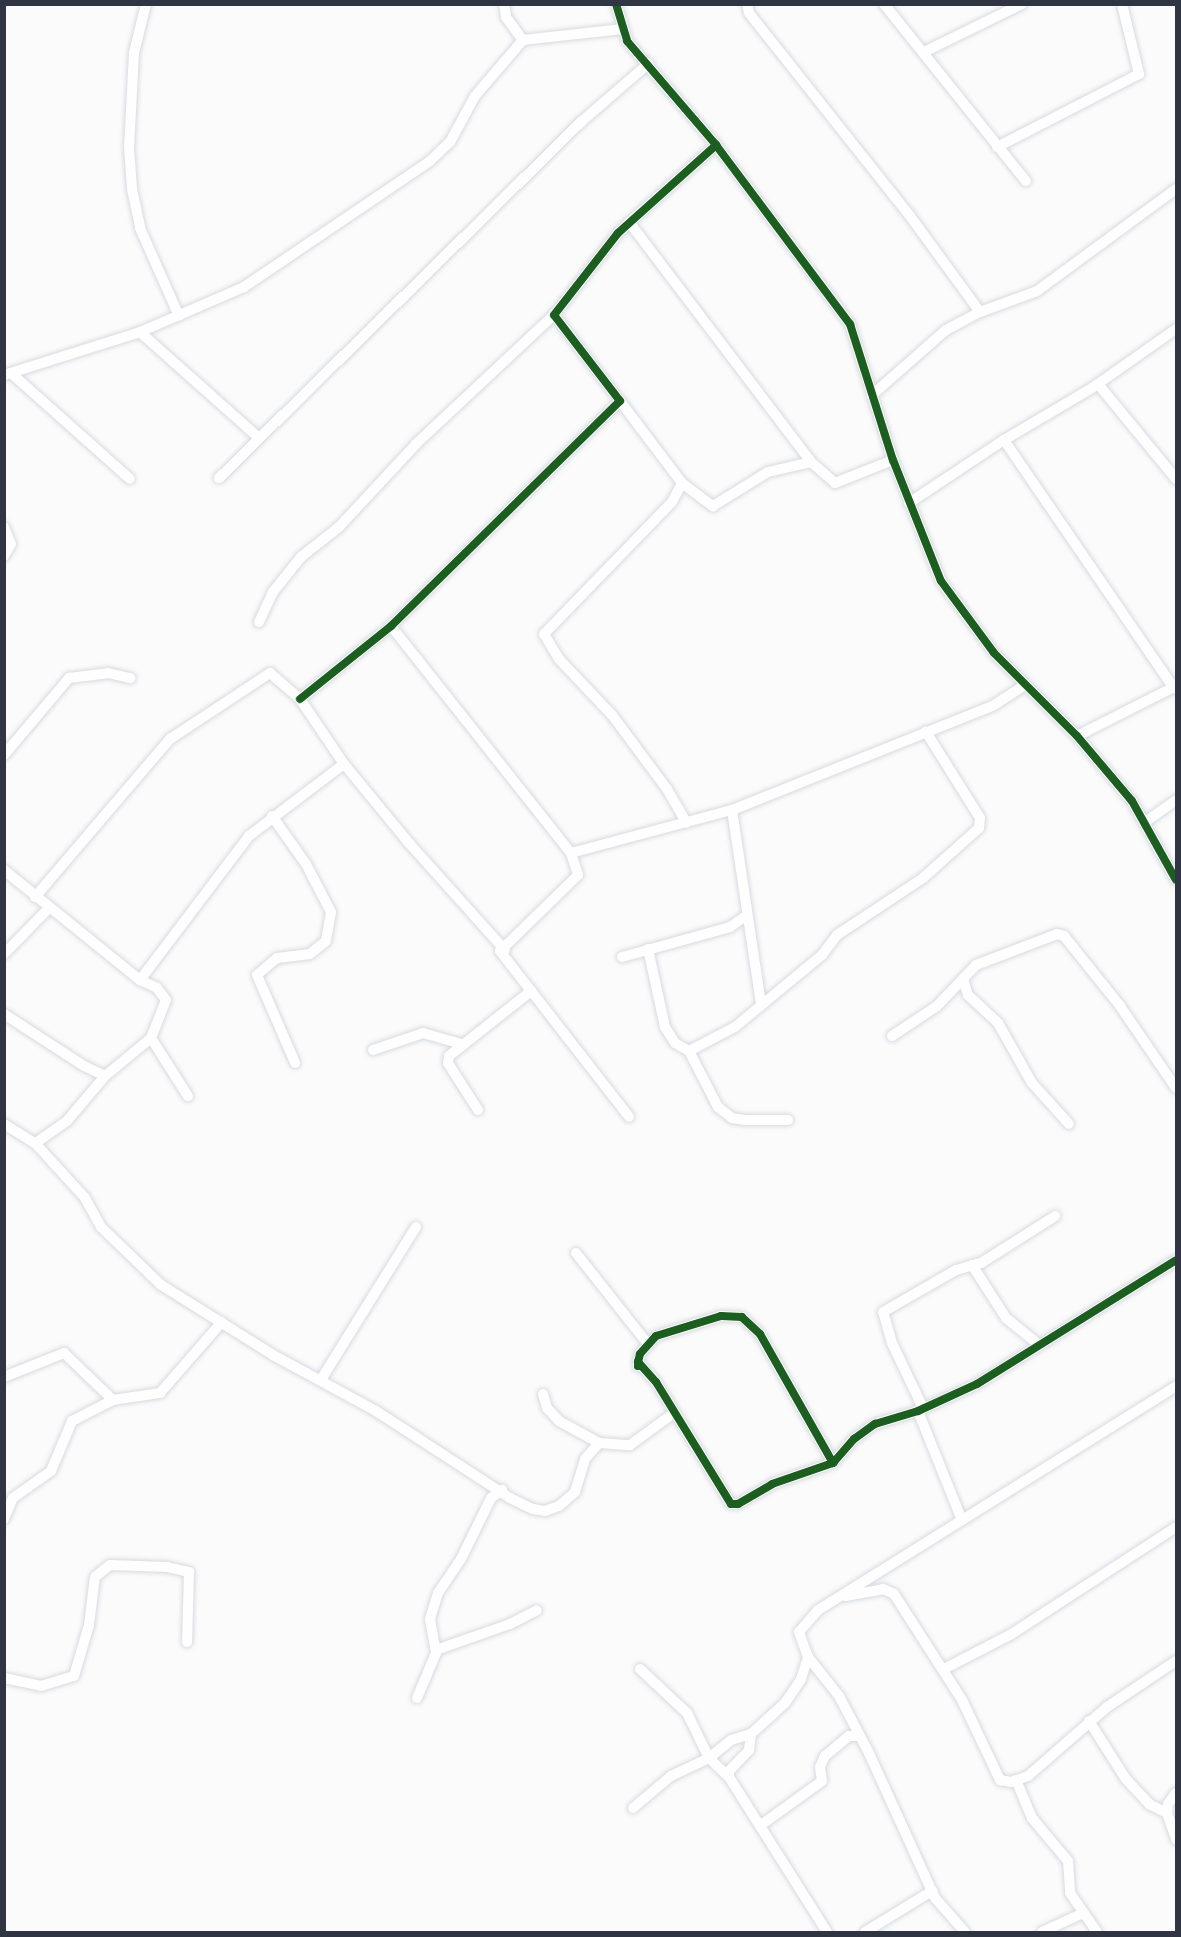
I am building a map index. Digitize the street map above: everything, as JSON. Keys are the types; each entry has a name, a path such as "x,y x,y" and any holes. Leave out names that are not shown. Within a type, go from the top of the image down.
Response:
{"street":[{"path":"146,4 134,54 129,147 132,189 140,228 179,316"},
{"path":"504,4 506,17 523,40"},
{"path":"616,4 622,29 648,64 716,145 846,317 893,460 941,581 968,622 1023,686 1077,736 1132,801 1176,880"},
{"path":"747,4 749,13 910,216 980,312"},
{"path":"884,4 1026,181"},
{"path":"924,52 1022,4"},
{"path":"997,147 1139,74 1122,4"},
{"path":"8,374 140,332 244,287 430,161 450,142 476,96 523,40 622,29"},
{"path":"219,478 580,122 648,64"},
{"path":"259,622 273,592 302,558 339,527 416,444 554,315 629,222 716,145"},
{"path":"872,395 946,330 980,312 1036,291 1176,189"},
{"path":"629,222 811,462 835,483 893,460"},
{"path":"554,315 682,483 712,506 768,472 811,462"},
{"path":"909,503 1004,440 1098,384 1176,329"},
{"path":"140,332 260,438"},
{"path":"8,374 130,479"},
{"path":"1098,384 1176,479"},
{"path":"300,699 390,626 620,401"},
{"path":"1004,440 1175,687 1077,736"},
{"path":"682,483 672,502 544,634 559,659 618,723 687,824"},
{"path":"4,526 11,544 4,556"},
{"path":"390,626 571,853 578,875 505,950 500,951 629,1117"},
{"path":"4,755 69,678 108,673 130,678"},
{"path":"35,897 170,739 270,673 300,699 344,764 408,842 505,950"},
{"path":"571,853 687,824 732,810 994,705 1023,686"},
{"path":"689,1051 735,1027 822,956 837,935 923,878 979,828 980,818 926,732"},
{"path":"140,980 184,926 222,867 272,816 344,764"},
{"path":"1145,822 1176,800"},
{"path":"732,810 746,916 761,1004"},
{"path":"272,816 306,864 331,912 327,941 310,954 278,958 257,975 295,1063"},
{"path":"4,870 48,908 114,955 140,980 157,988 166,1000 151,1038 105,1076 67,1121 35,1143"},
{"path":"4,954 48,908"},
{"path":"621,957 730,927 746,916"},
{"path":"892,1036 951,993 976,965 1026,948 1051,935 1064,936 1120,1006 1176,1088"},
{"path":"648,948 665,1027 675,1043 689,1051 724,1114 744,1120 788,1120"},
{"path":"963,979 968,995 998,1023 1032,1083 1069,1124"},
{"path":"478,1110 448,1063 449,1056 461,1044 531,991"},
{"path":"951,993 968,995"},
{"path":"4,1014 84,1066 105,1076"},
{"path":"373,1050 423,1033 461,1044"},
{"path":"151,1038 188,1096"},
{"path":"4,1124 35,1143 85,1198 105,1232 161,1285 273,1355 322,1378 533,1509 545,1511 559,1506 575,1492 585,1459 598,1443"},
{"path":"961,1518 921,1409 892,1343 883,1312 956,1270 972,1265 1055,1216"},
{"path":"322,1378 416,1227"},
{"path":"576,1253 647,1343"},
{"path":"833,1463 760,1334 742,1317 721,1316 656,1336 647,1343 640,1354 638,1362 638,1366 638,1362 656,1382 731,1504 780,1480 833,1463 867,1429 921,1409 977,1384 1176,1260"},
{"path":"972,1265 1006,1318 1038,1344"},
{"path":"4,1519 13,1498 51,1471 72,1421 113,1400 160,1393 222,1322"},
{"path":"4,1377 64,1353 113,1400"},
{"path":"965,1932 932,1891 859,1736 833,1688 808,1657 799,1632 818,1610 961,1518 1176,1386"},
{"path":"543,1394 547,1408 559,1421 598,1443 630,1445 674,1413"},
{"path":"417,1698 436,1650 430,1619 438,1593 461,1559 491,1498 502,1490"},
{"path":"944,1669 1010,1635 1176,1527"},
{"path":"4,1678 41,1686 74,1676 89,1625 95,1577 110,1565 167,1567 189,1572 187,1642"},
{"path":"837,1598 883,1589 894,1594 944,1669 974,1722 996,1776 1000,1780 1016,1780 1028,1776 1089,1721 1176,1660"},
{"path":"436,1650 510,1624 537,1610"},
{"path":"633,1808 671,1776 710,1758 731,1740 752,1734 785,1703 801,1679 808,1657"},
{"path":"640,1669 687,1713 710,1758 729,1777 826,1932"},
{"path":"1089,1721 1126,1779 1149,1804 1167,1813"},
{"path":"729,1777 729,1771 749,1750 752,1734"},
{"path":"761,1825 822,1781 820,1767 825,1756 849,1736 859,1736"},
{"path":"1016,1780 1032,1818 1068,1861 1070,1893 1081,1914 1096,1932"},
{"path":"1176,1793 1168,1804 1167,1813 1176,1839"},
{"path":"865,1932 932,1891"},
{"path":"1042,1932 1081,1914"}],"cycle path":[{"path":"616,4 627,41 716,145 850,324 893,460 941,581 994,653 1077,736 1132,801 1176,880"},
{"path":"300,699 391,626 620,401 554,315 618,233 716,145"},
{"path":"833,1463 760,1334 742,1317 721,1316 656,1336 640,1354 638,1362 638,1366 638,1362 656,1382 731,1504 738,1504 772,1484 833,1463 854,1439 875,1424 918,1411 977,1384 1176,1260"}]}
